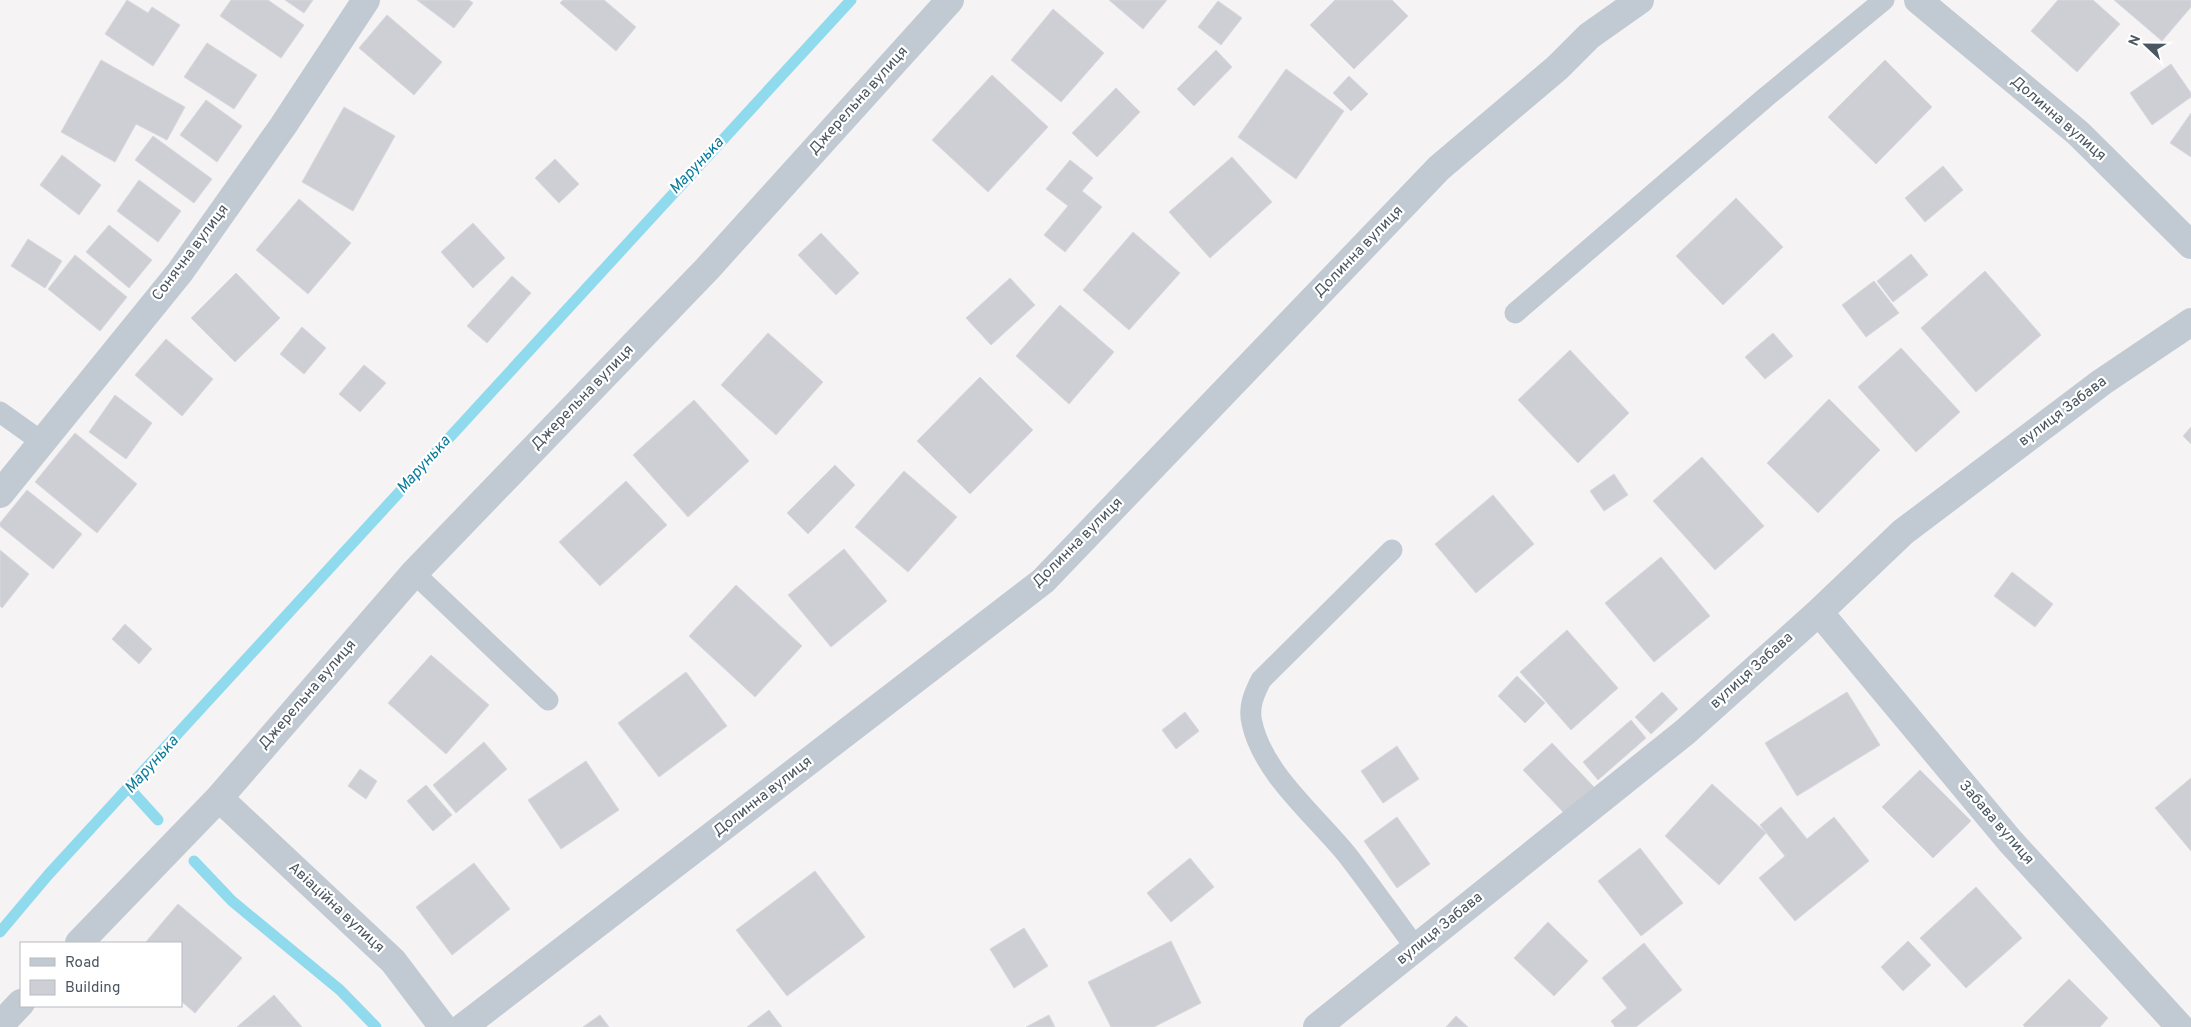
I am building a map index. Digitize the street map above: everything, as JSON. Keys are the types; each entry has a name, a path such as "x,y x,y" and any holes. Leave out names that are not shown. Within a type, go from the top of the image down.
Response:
{"street":[{"name":"Сонячна вулиця","path":"0,494 180,272 283,126 366,0"},
{"name":"Джерельна вулиця","path":"80,942 219,798 414,573 707,269 950,0"},
{"name":"Долинна вулиця","path":"463,1027 1043,582 1439,168 1557,68 1589,36 1640,0"},
{"name":"Долинна вулиця","path":"1918,0 2078,133 2191,245"},
{"name":"вулиця Забава","path":"1317,1027 1684,732 1819,612 1903,532 2102,382 2191,322"},
{"name":"Забава вулиця","path":"1819,612 2010,841 2180,1027"},
{"name":"Авіаційна вулиця","path":"219,798 393,961 444,1027"},
{"path":"0,1025 20,1004"}],"lane":[{"path":"1516,313 1781,84 1884,0"},
{"path":"0,412 42,442"},
{"path":"1392,550 1261,680 1250,702 1251,723 1268,760 1290,790 1347,855 1416,948"},
{"path":"414,573 548,700"}],"building":[{"path":"127,0 148,13 152,7 180,25 153,66 105,34"},
{"path":"231,0 268,0 304,25 281,58 220,16"},
{"path":"285,0 313,0 304,13"},
{"path":"417,0 469,0 473,3 454,28"},
{"path":"563,0 604,0 636,27 616,51 560,3"},
{"path":"1109,0 1167,0 1143,29"},
{"path":"1335,0 1392,0 1408,16 1354,69 1310,25"},
{"path":"2058,0 2093,0 2120,24 2077,72 2031,31"},
{"path":"2114,0 2191,0 2191,7 2162,41"},
{"path":"1218,1 1242,18 1221,45 1198,27"},
{"path":"1053,9 1104,53 1061,102 1011,60"},
{"path":"387,15 442,62 414,95 359,48"},
{"path":"207,43 257,75 234,109 184,77"},
{"path":"1216,50 1232,67 1194,106 1177,89"},
{"path":"101,60 185,107 167,140 136,124 115,162 61,132"},
{"path":"1885,60 1932,107 1876,164 1828,117"},
{"path":"2171,64 2191,93 2191,97 2152,125 2130,93"},
{"path":"1286,69 1344,111 1296,179 1238,137"},
{"path":"992,75 1048,127 988,192 932,140"},
{"path":"1349,76 1368,94 1351,111 1333,93"},
{"path":"1116,88 1140,112 1097,157 1072,133"},
{"path":"206,100 242,126 217,162 180,135"},
{"path":"344,107 395,136 353,211 302,182"},
{"path":"2191,113 2191,157 2170,143"},
{"path":"153,136 212,179 194,203 135,160"},
{"path":"62,155 101,185 79,215 40,185"},
{"path":"1232,157 1272,202 1210,258 1169,212"},
{"path":"555,159 579,184 559,203 535,178"},
{"path":"1070,160 1093,178 1082,191 1102,207 1065,252 1044,235 1068,206 1046,189"},
{"path":"1943,166 1963,190 1925,222 1905,198"},
{"path":"139,180 181,211 158,242 117,211"},
{"path":"1736,198 1783,247 1723,305 1676,256"},
{"path":"299,199 351,243 308,294 256,250"},
{"path":"473,223 505,258 473,288 441,252"},
{"path":"109,225 152,260 129,288 86,252"},
{"path":"1133,232 1180,273 1129,330 1083,290"},
{"path":"821,233 859,273 836,295 798,255"},
{"path":"28,239 62,261 45,288 11,266"},
{"path":"1911,254 1928,275 1893,302 1877,281"},
{"path":"75,255 127,297 100,331 48,289"},
{"path":"1985,271 2041,335 1976,392 1921,328"},
{"path":"236,273 280,318 235,362 191,318"},
{"path":"512,276 531,293 487,343 467,326"},
{"path":"1010,278 1035,305 991,345 966,318"},
{"path":"1874,281 1899,313 1866,337 1842,305"},
{"path":"1060,305 1114,352 1069,404 1016,356"},
{"path":"302,327 326,348 304,374 280,354"},
{"path":"768,333 823,382 776,435 721,385"},
{"path":"1773,333 1793,356 1765,379 1745,357"},
{"path":"166,339 213,379 182,416 135,375"},
{"path":"1901,348 1960,412 1916,452 1858,387"},
{"path":"1570,350 1629,413 1578,463 1518,400"},
{"path":"364,365 386,383 360,412 339,394"},
{"path":"980,377 1033,430 970,494 917,441"},
{"path":"115,395 152,423 126,459 89,432"},
{"path":"1829,399 1880,450 1818,513 1767,463"},
{"path":"694,400 749,461 688,517 633,455"},
{"path":"2191,427 2191,444 2183,436"},
{"path":"75,433 137,484 97,533 35,482"},
{"path":"1702,457 1764,526 1715,570 1653,501"},
{"path":"835,465 855,485 808,534 787,513"},
{"path":"904,471 957,517 908,572 855,527"},
{"path":"1614,474 1628,495 1604,511 1590,491"},
{"path":"626,481 667,525 600,586 559,542"},
{"path":"27,490 82,534 53,569 0,526 0,523"},
{"path":"1493,495 1534,544 1476,593 1435,544"},
{"path":"844,549 887,601 831,647 788,595"},
{"path":"0,550 29,574 2,608 0,606"},
{"path":"1661,557 1710,616 1654,662 1605,603"},
{"path":"2012,572 2053,604 2035,627 1994,596"},
{"path":"736,585 802,646 755,697 689,636"},
{"path":"125,624 152,649 139,664 112,639"},
{"path":"1567,630 1618,688 1571,730 1520,672"},
{"path":"431,655 489,705 446,754 388,703"},
{"path":"686,672 727,726 659,777 618,723"},
{"path":"1517,676 1545,703 1525,723 1498,696"},
{"path":"1662,692 1678,709 1651,734 1635,717"},
{"path":"1847,692 1880,745 1797,796 1765,743"},
{"path":"1185,712 1199,731 1176,749 1162,730"},
{"path":"1631,720 1646,738 1598,780 1583,762"},
{"path":"484,742 507,769 456,813 433,785"},
{"path":"1552,743 1594,787 1565,814 1523,770"},
{"path":"1397,746 1419,779 1383,803 1361,771"},
{"path":"586,761 619,810 561,849 528,800"},
{"path":"360,769 377,781 366,799 348,786"},
{"path":"1920,770 1971,821 1933,858 1882,807"},
{"path":"2191,778 2191,851 2155,808"},
{"path":"1712,784 1766,833 1719,885 1665,836"},
{"path":"426,785 452,815 433,831 407,801"},
{"path":"1781,807 1807,839 1834,817 1869,861 1795,921 1759,878 1785,856 1760,825"},
{"path":"1397,817 1430,864 1397,888 1364,841"},
{"path":"1640,848 1683,903 1641,936 1598,881"},
{"path":"1190,858 1214,887 1171,922 1147,893"},
{"path":"474,863 510,909 452,955 416,907"},
{"path":"815,871 865,937 787,996 736,930"},
{"path":"1976,887 2022,938 1966,988 1920,938"},
{"path":"178,904 242,958 195,1013 182,1002 182,942 146,942"},
{"path":"1548,922 1588,961 1554,996 1514,958"},
{"path":"1024,928 1048,966 1014,988 990,949"},
{"path":"1171,941 1201,1003 1154,1027 1111,1027 1088,982"},
{"path":"1908,941 1931,965 1903,991 1881,967"},
{"path":"1644,943 1682,990 1636,1027 1615,1027 1611,1021 1627,1008 1602,978"},
{"path":"2069,979 2108,1018 2100,1027 2025,1027 2023,1025"},
{"path":"274,995 302,1027 237,1027"},
{"path":"769,1010 782,1027 747,1027"},
{"path":"600,1015 609,1027 583,1027"},
{"path":"1049,1015 1055,1027 1026,1027"},
{"path":"1456,1016 1468,1027 1446,1027"}],"waterway":[{"name":"Марунька","path":"0,932 48,875 851,0"},
{"path":"129,788 158,820"},
{"path":"194,861 232,901 340,990 376,1027"}]}
